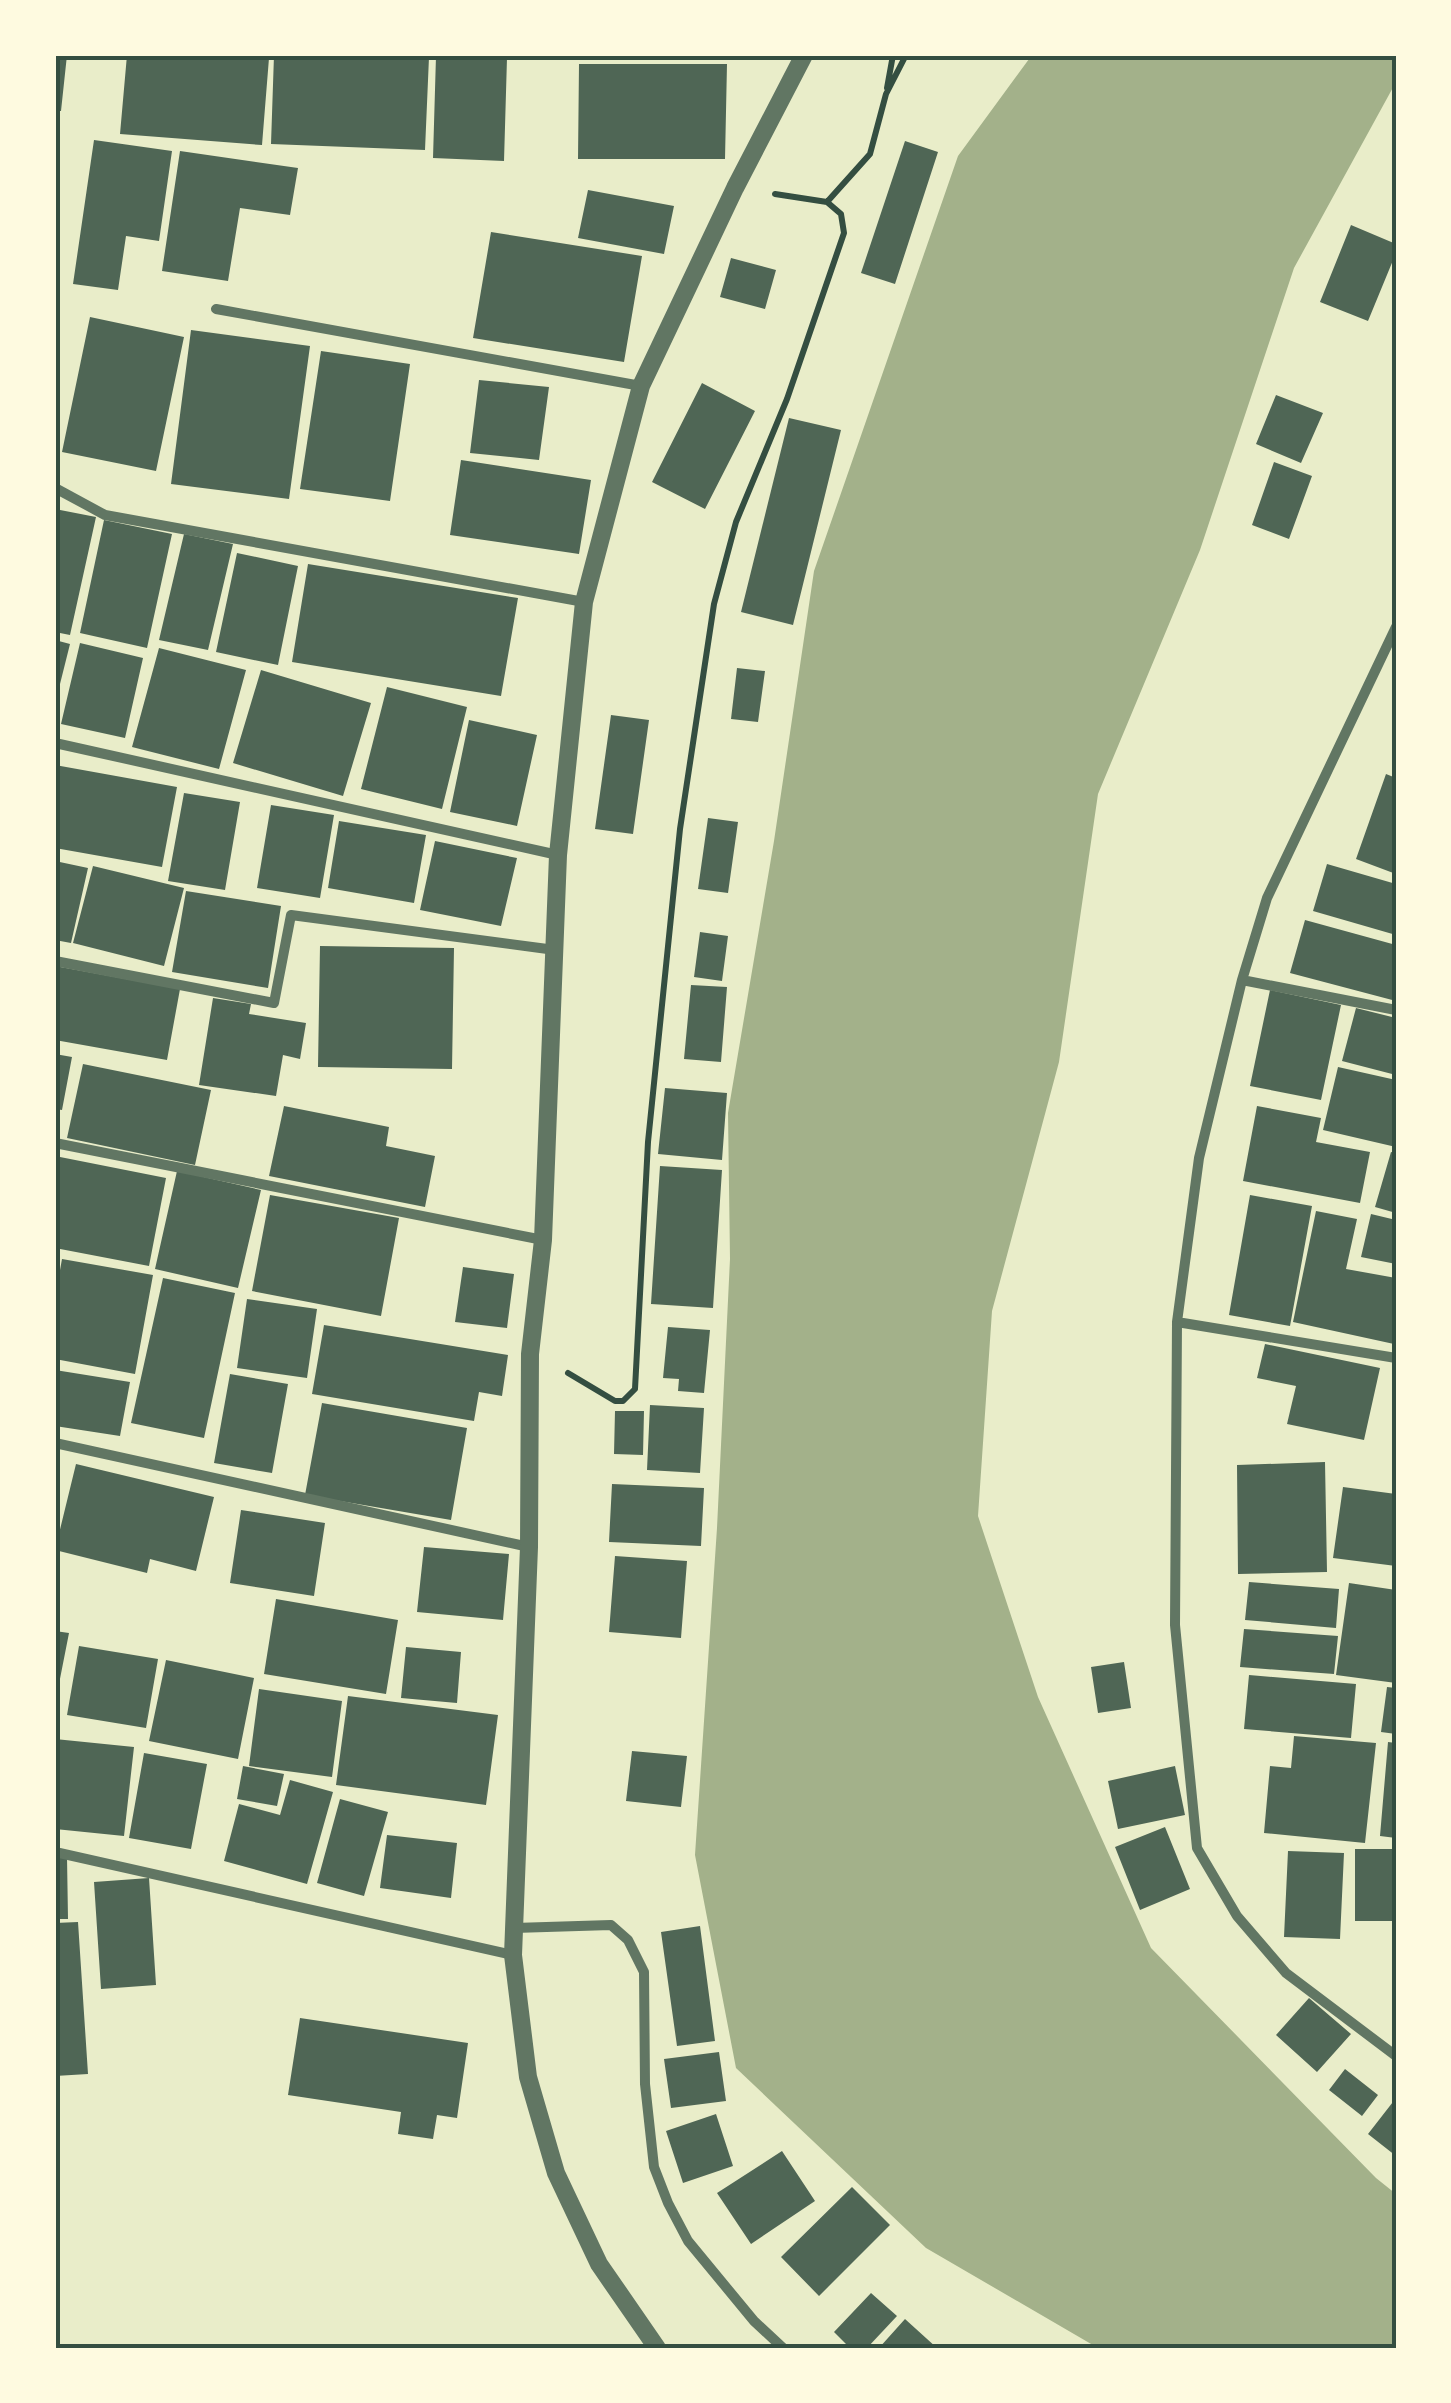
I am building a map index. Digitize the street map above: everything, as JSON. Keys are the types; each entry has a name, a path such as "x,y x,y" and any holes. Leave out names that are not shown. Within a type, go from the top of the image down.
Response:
{"street":[{"path":"657,2348 598,2264 556,2173 528,2077 512,1955 529,1546 530,1354 543,1240 558,855 584,602 641,386 735,188 804,55"},
{"path":"216,310 641,386"},
{"path":"55,488 105,515 584,602"},
{"path":"1396,627 1391,652 1267,898 1242,980 1198,1158 1178,1322 1176,1625 1197,1848 1237,1916 1286,1973 1396,2056"},
{"path":"55,743 558,855"},
{"path":"55,962 274,1004 291,915 555,950"},
{"path":"1242,980 1396,1010"},
{"path":"55,1142 543,1240"},
{"path":"1178,1322 1396,1358"},
{"path":"55,1443 529,1546"},
{"path":"55,1852 512,1955"},
{"path":"512,1928 611,1925 628,1940 644,1972 646,2084 654,2167 668,2204 688,2241 754,2321 783,2348"}],"path":[{"path":"827,202 870,154 893,55"},
{"path":"886,94 906,55"},
{"path":"530,1354 616,1401 623,1401 635,1389 648,1142 680,829 714,604 736,522 787,399 844,233 840,214 827,202 735,188"}],"shaded area":[{"path":"1032,55 1396,55 1396,82 1294,268 1200,550 1098,794 1059,1062 992,1311 978,1516 1038,1697 1151,1948 1396,2194 1396,2348 1098,2348 926,2248 736,2068 695,1855 730,1259 728,1113 814,571 958,156"}],"building":[{"path":"55,55 67,55 61,111 55,111"},
{"path":"127,55 269,58 262,145 120,134"},
{"path":"274,55 429,57 425,150 271,144"},
{"path":"436,56 507,58 504,161 433,158"},
{"path":"579,64 727,64 725,159 578,159"},
{"path":"94,140 172,151 159,241 126,236 118,290 73,284"},
{"path":"905,141 938,152 895,284 861,273"},
{"path":"180,151 298,168 290,215 240,208 228,281 162,271"},
{"path":"588,190 674,206 664,254 578,238"},
{"path":"1351,225 1396,244 1396,253 1368,321 1320,302"},
{"path":"491,232 642,256 624,362 473,338"},
{"path":"731,258 776,270 765,309 720,297"},
{"path":"90,317 184,337 156,471 62,452"},
{"path":"191,330 310,346 289,499 171,484"},
{"path":"321,351 410,364 390,501 300,489"},
{"path":"479,380 549,387 539,460 470,453"},
{"path":"702,383 755,411 705,509 652,482"},
{"path":"1276,395 1323,413 1301,463 1256,444"},
{"path":"789,418 841,430 793,625 741,612"},
{"path":"461,460 591,480 579,554 450,535"},
{"path":"1274,462 1312,476 1289,539 1252,525"},
{"path":"55,509 96,517 70,635 55,632"},
{"path":"104,520 172,534 147,648 80,633"},
{"path":"184,534 233,544 208,650 159,640"},
{"path":"237,553 298,566 278,665 216,652"},
{"path":"308,564 518,598 501,696 292,662"},
{"path":"55,640 70,644 56,700 55,699"},
{"path":"80,643 143,658 125,738 61,724"},
{"path":"159,648 246,670 219,769 132,747"},
{"path":"737,668 765,671 758,722 731,719"},
{"path":"261,670 371,703 343,796 233,763"},
{"path":"387,687 467,707 442,809 361,789"},
{"path":"611,715 649,720 633,834 595,829"},
{"path":"469,720 537,735 517,826 450,812"},
{"path":"55,765 177,787 162,867 55,848"},
{"path":"1386,774 1396,778 1396,874 1356,859"},
{"path":"184,793 240,802 225,890 168,881"},
{"path":"271,805 334,815 320,898 257,888"},
{"path":"708,818 738,822 728,893 698,889"},
{"path":"339,821 426,835 414,903 328,888"},
{"path":"435,841 517,858 501,926 420,910"},
{"path":"55,861 88,868 71,943 55,940"},
{"path":"1327,864 1396,884 1396,935 1313,911"},
{"path":"93,866 184,888 164,966 73,943"},
{"path":"186,891 281,906 268,988 172,972"},
{"path":"1305,920 1396,945 1396,1001 1290,973"},
{"path":"700,932 728,936 722,981 694,977"},
{"path":"320,946 454,948 452,1069 318,1067"},
{"path":"55,966 180,989 167,1060 55,1040"},
{"path":"691,985 727,987 721,1062 684,1059"},
{"path":"1270,990 1341,1005 1321,1100 1250,1086"},
{"path":"213,998 251,1004 249,1014 306,1023 300,1059 283,1055 276,1096 199,1085"},
{"path":"1356,1008 1396,1018 1396,1075 1342,1061"},
{"path":"55,1054 72,1057 62,1110 55,1109"},
{"path":"83,1064 211,1090 195,1165 67,1138"},
{"path":"1338,1067 1396,1080 1396,1147 1323,1130"},
{"path":"665,1088 727,1093 722,1160 658,1154"},
{"path":"284,1106 389,1127 386,1146 435,1156 425,1207 269,1176"},
{"path":"1257,1106 1321,1118 1316,1142 1370,1152 1360,1203 1243,1181"},
{"path":"1391,1152 1396,1153 1396,1213 1375,1207"},
{"path":"55,1156 166,1178 149,1266 55,1248"},
{"path":"660,1166 722,1170 713,1308 651,1304"},
{"path":"177,1171 261,1190 238,1288 155,1269"},
{"path":"270,1195 399,1218 381,1316 252,1291"},
{"path":"1250,1195 1312,1206 1290,1326 1229,1315"},
{"path":"1316,1211 1357,1219 1346,1269 1396,1278 1394,1344 1293,1322"},
{"path":"1371,1214 1396,1220 1396,1264 1361,1257"},
{"path":"62,1259 153,1275 135,1374 55,1359 55,1298"},
{"path":"463,1267 514,1274 507,1328 455,1322"},
{"path":"163,1278 235,1293 204,1438 131,1423"},
{"path":"247,1299 317,1309 307,1378 237,1368"},
{"path":"324,1325 508,1355 502,1396 479,1392 474,1421 312,1394"},
{"path":"668,1327 710,1330 704,1393 678,1391 679,1379 663,1378"},
{"path":"1265,1344 1380,1368 1364,1440 1287,1424 1296,1386 1257,1378"},
{"path":"55,1370 130,1382 120,1436 55,1426"},
{"path":"230,1374 288,1384 272,1473 214,1463"},
{"path":"322,1403 467,1428 451,1520 305,1495"},
{"path":"650,1405 704,1408 700,1473 647,1470"},
{"path":"615,1411 644,1411 643,1455 614,1454"},
{"path":"1325,1462 1327,1572 1238,1574 1237,1465"},
{"path":"76,1464 214,1497 196,1571 150,1559 147,1573 55,1550"},
{"path":"612,1484 704,1488 701,1546 609,1542"},
{"path":"1343,1487 1396,1494 1396,1566 1333,1558"},
{"path":"241,1510 325,1523 314,1596 230,1583"},
{"path":"424,1547 509,1554 503,1620 417,1612"},
{"path":"615,1556 687,1561 681,1638 609,1632"},
{"path":"1249,1582 1339,1589 1336,1628 1245,1620"},
{"path":"1349,1583 1396,1590 1396,1683 1336,1675"},
{"path":"276,1599 398,1620 386,1694 264,1674"},
{"path":"1244,1629 1338,1636 1334,1674 1240,1667"},
{"path":"55,1631 69,1633 57,1694 55,1694"},
{"path":"79,1646 158,1659 146,1728 67,1715"},
{"path":"406,1647 461,1652 457,1703 401,1698"},
{"path":"166,1660 254,1678 238,1759 149,1741"},
{"path":"1124,1662 1131,1708 1098,1713 1091,1667"},
{"path":"1249,1675 1356,1684 1351,1738 1244,1729"},
{"path":"1387,1687 1396,1688 1396,1734 1381,1732"},
{"path":"259,1689 342,1701 332,1777 249,1766"},
{"path":"348,1696 498,1715 486,1805 336,1785"},
{"path":"1294,1736 1376,1743 1365,1843 1264,1833 1270,1766 1291,1768"},
{"path":"55,1739 134,1747 124,1836 55,1829"},
{"path":"1388,1742 1396,1743 1396,1838 1380,1836"},
{"path":"632,1751 687,1756 681,1807 626,1801"},
{"path":"144,1753 207,1764 191,1849 129,1838"},
{"path":"243,1766 284,1774 277,1806 237,1799"},
{"path":"1175,1766 1185,1815 1118,1829 1108,1781"},
{"path":"290,1780 333,1792 307,1884 224,1861 239,1804 280,1815"},
{"path":"340,1799 388,1812 364,1896 317,1883"},
{"path":"1165,1827 1190,1889 1140,1910 1115,1847"},
{"path":"387,1835 457,1843 451,1898 380,1888"},
{"path":"1355,1849 1396,1849 1396,1921 1355,1921"},
{"path":"1288,1851 1344,1853 1340,1939 1284,1937"},
{"path":"55,1857 67,1857 68,1919 55,1919"},
{"path":"149,1878 156,1985 101,1989 94,1882"},
{"path":"78,1922 88,2074 55,2076 55,1923"},
{"path":"700,1926 715,2041 677,2046 661,1932"},
{"path":"1309,1998 1351,2034 1317,2072 1276,2035"},
{"path":"300,2018 468,2043 457,2118 437,2115 433,2139 398,2134 401,2112 288,2095"},
{"path":"719,2052 726,2101 671,2108 664,2059"},
{"path":"1345,2069 1378,2095 1362,2116 1329,2090"},
{"path":"1396,2098 1396,2156 1368,2134"},
{"path":"716,2114 733,2166 683,2183 666,2131"},
{"path":"782,2151 815,2201 751,2244 717,2193"},
{"path":"852,2187 890,2225 819,2296 781,2257"},
{"path":"871,2293 897,2316 867,2348 850,2348 834,2332"},
{"path":"905,2319 937,2348 879,2348"}]}
